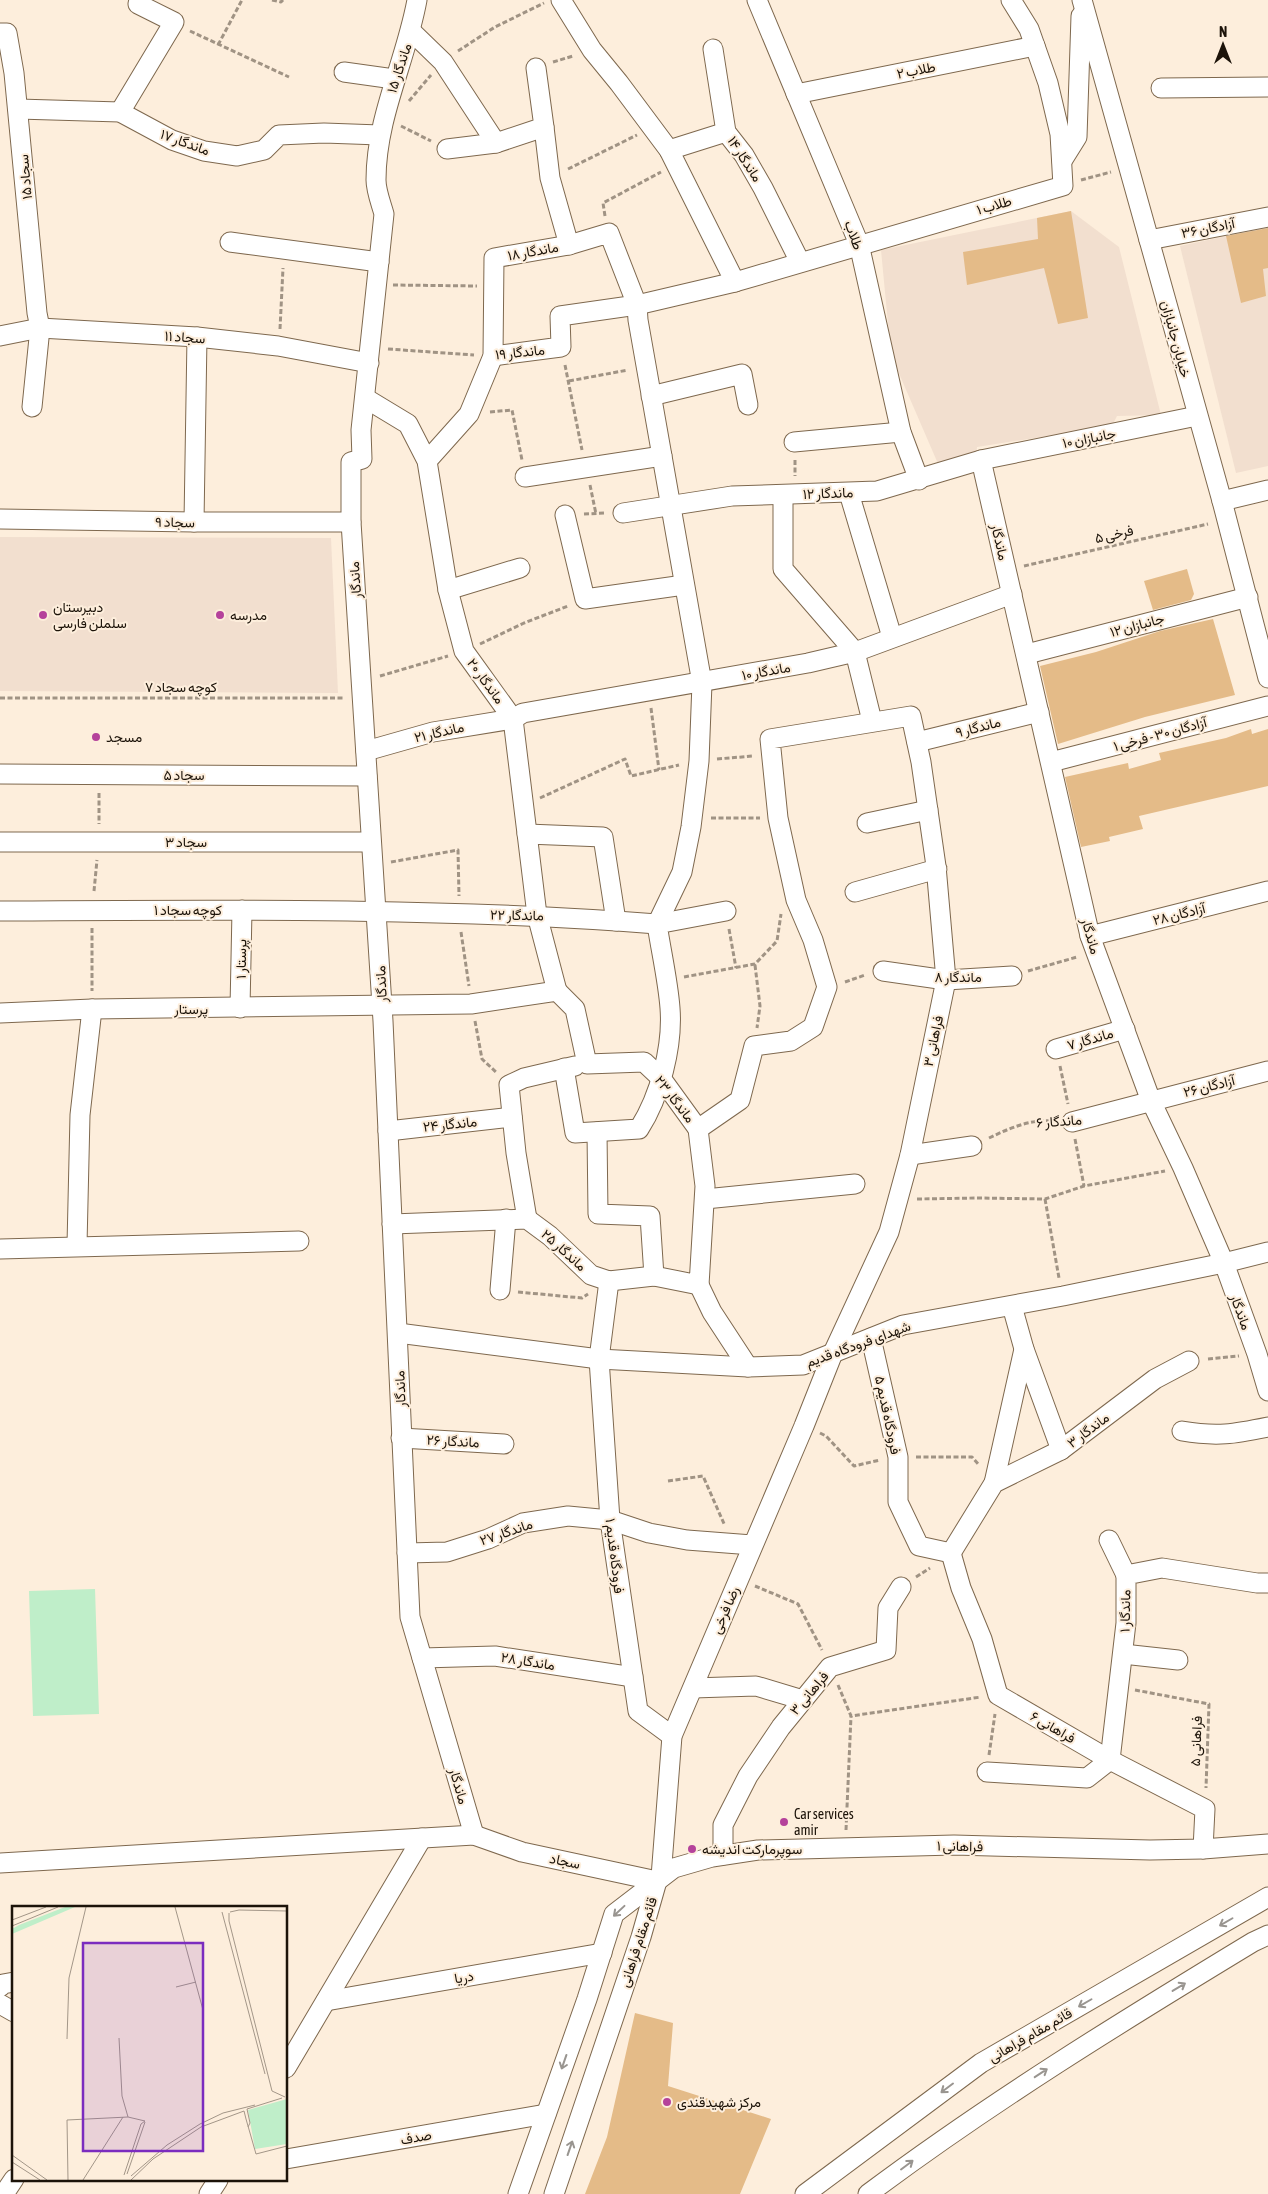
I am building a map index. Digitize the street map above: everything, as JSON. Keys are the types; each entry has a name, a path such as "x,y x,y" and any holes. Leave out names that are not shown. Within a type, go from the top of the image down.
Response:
{"street":[{"path":"120,112 174,22 138,4 139,0"},
{"name":"ماندگار ۱۵","path":"380,136 394,79 412,31 417,0"},
{"path":"561,0 592,50 652,127 672,157 735,282"},
{"name":"طلاب","path":"757,0 859,244 901,432 918,480"},
{"path":"1011,0 1028,29 1048,83 1060,134 1063,186"},
{"path":"1062,161 1077,137 1082,0"},
{"name":"خیابان جانبازان","path":"1082,0 1222,501 1268,678"},
{"path":"412,31 443,62 496,143"},
{"name":"سجاد ۱۵","path":"0,33 7,33 18,109 40,328 32,407"},
{"name":"طلاب ۲","path":"796,94 1035,46"},
{"name":"ماندگار ۱۴","path":"713,49 726,132 744,155 763,188 800,262"},
{"path":"536,68 550,178 569,245"},
{"path":"344,72 394,79"},
{"path":"1161,88 1268,86"},
{"name":"ماندگار ۱۷","path":"18,109 120,112 172,140 204,151 237,156 264,150 279,134 324,133 380,136"},
{"path":"447,149 496,143 544,127"},
{"path":"672,157 726,132"},
{"name":"ماندگار","path":"380,136 376,182 384,214 361,430 362,460 351,462 351,522 377,912 410,1618 474,1835"},
{"name":"طلاب ۱","path":"637,304 735,282 859,244 1063,186"},
{"name":"آزادگان ۳۶","path":"1149,240 1268,217"},
{"path":"564,1068 575,1133 639,1129 648,1114 667,1059 670,1008 657,924 682,872 692,818 698,761 702,683 651,396 637,304 609,233"},
{"name":"ماندگار ۱۸","path":"493,286 494,258 569,245 609,233"},
{"path":"230,242 379,262"},
{"path":"427,461 469,414 493,356 493,286"},
{"name":"ماندگار ۱۹","path":"493,356 561,347 560,316 637,304"},
{"name":"سجاد ۱۱","path":"0,336 40,328 197,337 370,356"},
{"path":"194,522 197,337"},
{"path":"651,396 742,374 748,405"},
{"name":"ماندگار ۲۰","path":"364,398 408,424 427,461 448,590 464,651 513,719 537,915 557,991"},
{"name":"جانبازان ۱۰","path":"981,460 1197,416"},
{"path":"794,442 901,432"},
{"path":"526,478 662,456"},
{"name":"ماندگار","path":"981,460 1092,944 1151,1101 1183,1168 1224,1263 1257,1354 1268,1391"},
{"name":"ماندگار ۱۲","path":"623,513 732,496 876,491 981,460"},
{"path":"1222,501 1268,490"},
{"path":"849,493 892,637"},
{"path":"754,1046 791,1041 813,1027 827,987 813,940 796,900 778,818 770,739 872,721 856,652 783,569 789,495"},
{"path":"565,515 585,599 684,585"},
{"name":"سجاد ۹","path":"0,519 351,522"},
{"path":"448,590 520,568"},
{"name":"ماندگار ۱۰","path":"513,719 523,713 702,683 856,652 892,637 1012,594"},
{"name":"جانبازان ۱۲","path":"1027,654 1248,597"},
{"name":"آزادگان ۳۰ - فرخی ۱","path":"1051,762 1268,706"},
{"name":"ماندگار ۹","path":"917,742 1039,712"},
{"name":"فراهانی ۳","path":"833,1353 889,1232 910,1155 946,980 937,869 917,742 911,716 872,721"},
{"name":"ماندگار ۲۱","path":"366,751 433,732 513,719"},
{"name":"سجاد ۵","path":"0,774 367,776"},
{"path":"867,823 928,810"},
{"path":"527,834 603,836 616,921"},
{"name":"سجاد ۳","path":"0,842 372,842"},
{"path":"855,892 937,869"},
{"name":"آزادگان ۲۸","path":"1092,944 1268,892"},
{"name":"کوچه سجاد ۱","path":"0,911 242,910 377,912"},
{"name":"پرستار ۱","path":"240,1008 242,910"},
{"name":"ماندگار ۲۲","path":"377,912 537,915 657,924 726,911"},
{"name":"ماندگار ۸","path":"883,971 946,980 1012,976"},
{"path":"382,1005 471,1004 557,991 575,1009 587,1064"},
{"name":"پرستار","path":"0,1013 382,1005"},
{"path":"77,1245 80,1115 92,1010"},
{"name":"ماندگار ۷","path":"1056,1049 1125,1029"},
{"name":"ماندگار ۲۳","path":"509,1086 524,1078 564,1068 587,1064 644,1062 661,1078 698,1129 740,1100 754,1046"},
{"name":"آزادگان ۲۶","path":"1151,1101 1268,1071"},
{"path":"392,1224 527,1219 509,1086"},
{"name":"ماندگار ۶","path":"1072,1122 1151,1101"},
{"name":"ماندگار ۲۴","path":"388,1130 512,1117"},
{"path":"698,1129 705,1199 699,1286 712,1312 748,1367"},
{"path":"598,1132 598,1214 650,1216 654,1276"},
{"path":"910,1155 972,1146"},
{"path":"705,1199 855,1184"},
{"path":"500,1290 506,1219"},
{"name":"ماندگار ۲۵","path":"527,1219 550,1236 591,1276 609,1281 654,1276 699,1286"},
{"path":"0,1249 77,1245 299,1241"},
{"name":"شهدای فرودگاه قدیم","path":"398,1333 600,1358 748,1367 803,1365 903,1325 1062,1296 1224,1263 1268,1252"},
{"name":"فرودگاه قدیم ۱","path":"609,1281 600,1358 610,1520 638,1712 672,1736"},
{"path":"1012,1306 1024,1348 1061,1450"},
{"name":"فرودگاه قدیم ۵","path":"871,1338 898,1457 898,1502 919,1546 950,1553"},
{"path":"998,1695 982,1639 961,1588 950,1553 994,1482 1024,1348"},
{"name":"رضا فرخی","path":"659,1879 672,1736 804,1426 833,1353"},
{"name":"ماندگار ۳","path":"994,1482 1061,1450 1155,1379 1189,1361"},
{"path":"1182,1431 1212,1436 1238,1434 1268,1427"},
{"name":"ماندگار ۲۶","path":"401,1438 504,1444"},
{"name":"ماندگار ۲۷","path":"407,1553 447,1552 488,1539 523,1523 568,1516 610,1520 649,1533 687,1540 752,1545"},
{"path":"1109,1540 1126,1575"},
{"name":"ماندگار ۱","path":"1110,1760 1120,1688 1126,1623 1126,1575 1162,1568 1268,1583"},
{"name":"فراهانی ۳","path":"723,1855 723,1824 748,1776 781,1727 830,1667 886,1650 888,1608 901,1588"},
{"path":"1123,1654 1178,1660"},
{"name":"ماندگار ۲۸","path":"422,1658 495,1656 633,1677"},
{"path":"692,1688 756,1686 803,1700"},
{"name":"فراهانی ۶","path":"998,1695 1110,1760 1205,1809"},
{"path":"987,1772 1087,1778 1110,1760"},
{"path":"1203,1849 1205,1809"},
{"path":"0,1863 474,1835"},
{"name":"سجاد","path":"474,1835 522,1852 659,1879"},
{"path":"288,2065 422,1838"},
{"name":"فراهانی ۱","path":"659,1879 683,1864 723,1855 758,1850 954,1846 1150,1850 1203,1849 1268,1844"},
{"name":"قائم مقام فراهانی","path":"518,2194 614,1914 659,1879"},
{"name":"قائم مقام فراهانی","path":"554,2194 659,1879"},
{"name":"قائم مقام فراهانی","path":"805,2194 981,2063 1268,1897"},
{"path":"868,2194 946,2136 1103,2032 1253,1942 1268,1935"},
{"name":"دریا","path":"326,2001 602,1953"},
{"path":"0,1987 3,1984 12,1982"},
{"path":"0,2004 12,2011"},
{"name":"صدف","path":"288,2159 546,2114"},
{"path":"209,2194 217,2182"}],"path":[{"path":"218,45 242,0"},
{"path":"272,0 281,2 283,0"},
{"path":"174,22 218,45 289,77"},
{"path":"536,68 592,50"},
{"path":"400,125 447,149"},
{"path":"550,178 652,127"},
{"path":"609,233 603,203 672,157"},
{"path":"1063,186 1129,167"},
{"path":"278,346 284,250"},
{"path":"376,285 493,286"},
{"path":"561,347 596,514"},
{"name":"ماندگار ۱۹","path":"370,356 493,356"},
{"path":"569,381 646,366"},
{"path":"469,414 512,410 526,478"},
{"path":"789,495 794,442"},
{"path":"565,515 623,513"},
{"name":"فرخی ۵","path":"1007,570 1226,520"},
{"name":"کوچه سجاد ۷","path":"0,698 362,690 464,651 524,623 585,599"},
{"path":"649,691 659,770"},
{"path":"524,806 625,759 631,776 698,761 771,754"},
{"path":"692,818 778,818"},
{"path":"373,865 458,850 459,914 471,1004 482,1059 509,1086"},
{"path":"665,980 755,964 777,941 781,914 796,900"},
{"path":"726,911 736,968"},
{"path":"1012,976 1092,944"},
{"path":"754,1046 760,1006 755,964"},
{"path":"824,995 852,978 883,971"},
{"name":"ماندگار ۶","path":"972,1146 1012,1126 1043,1120 1072,1122"},
{"path":"898,1200 977,1198 1045,1200 1084,1186 1183,1168"},
{"path":"1045,1200 1062,1296"},
{"path":"500,1290 582,1298 609,1281"},
{"path":"1189,1361 1257,1354"},
{"path":"804,1426 826,1436 854,1466 898,1457 972,1457 994,1482"},
{"path":"668,1481 704,1476 733,1544"},
{"path":"901,1588 950,1553"},
{"path":"738,1579 798,1604 852,1716 845,1847"},
{"name":"فراهانی ۵","path":"1120,1688 1208,1704 1205,1809"},
{"path":"852,1716 998,1695 987,1772"}],"shaded area":[{"path":"1071,211 1119,247 1161,415 1117,416 1112,426 977,447 976,456 939,466 891,355 881,250"},
{"path":"1268,227 1268,466 1236,473 1180,246"},
{"name":"مدرسه","path":"0,537 331,538 338,693 0,691"}],"green space":[{"path":"95,1589 99,1714 33,1716 29,1591"}],"building":[{"path":"1071,211 1088,318 1058,324 1044,268 967,285 963,252 1038,239 1037,218"},
{"path":"1268,228 1268,268 1263,269 1266,296 1241,303 1226,236"},
{"path":"1187,569 1194,594 1191,600 1153,610 1144,581"},
{"path":"1213,619 1235,695 1145,717 1058,744 1040,666 1096,652 1160,631"},
{"path":"1251,729 1252,734 1268,729 1268,786 1139,816 1143,829 1109,837 1110,841 1081,847 1065,777 1128,763 1129,769 1161,760 1159,753 1226,738"},
{"name":"مرکز شهیدقندی","path":"635,2013 673,2023 668,2086 771,2119 740,2194 585,2194 607,2137"}],"place":[{"name":"دبیرستان سلملن فارسی","path":"43,615"},
{"name":"مدرسه","path":"220,615"},
{"name":"مسجد","path":"96,737"},
{"name":"Car services amir","path":"784,1822"},
{"name":"سوپرمارکت اندیشه","path":"692,1849"},
{"name":"مرکز شهیدقندی","path":"667,2102"}]}
